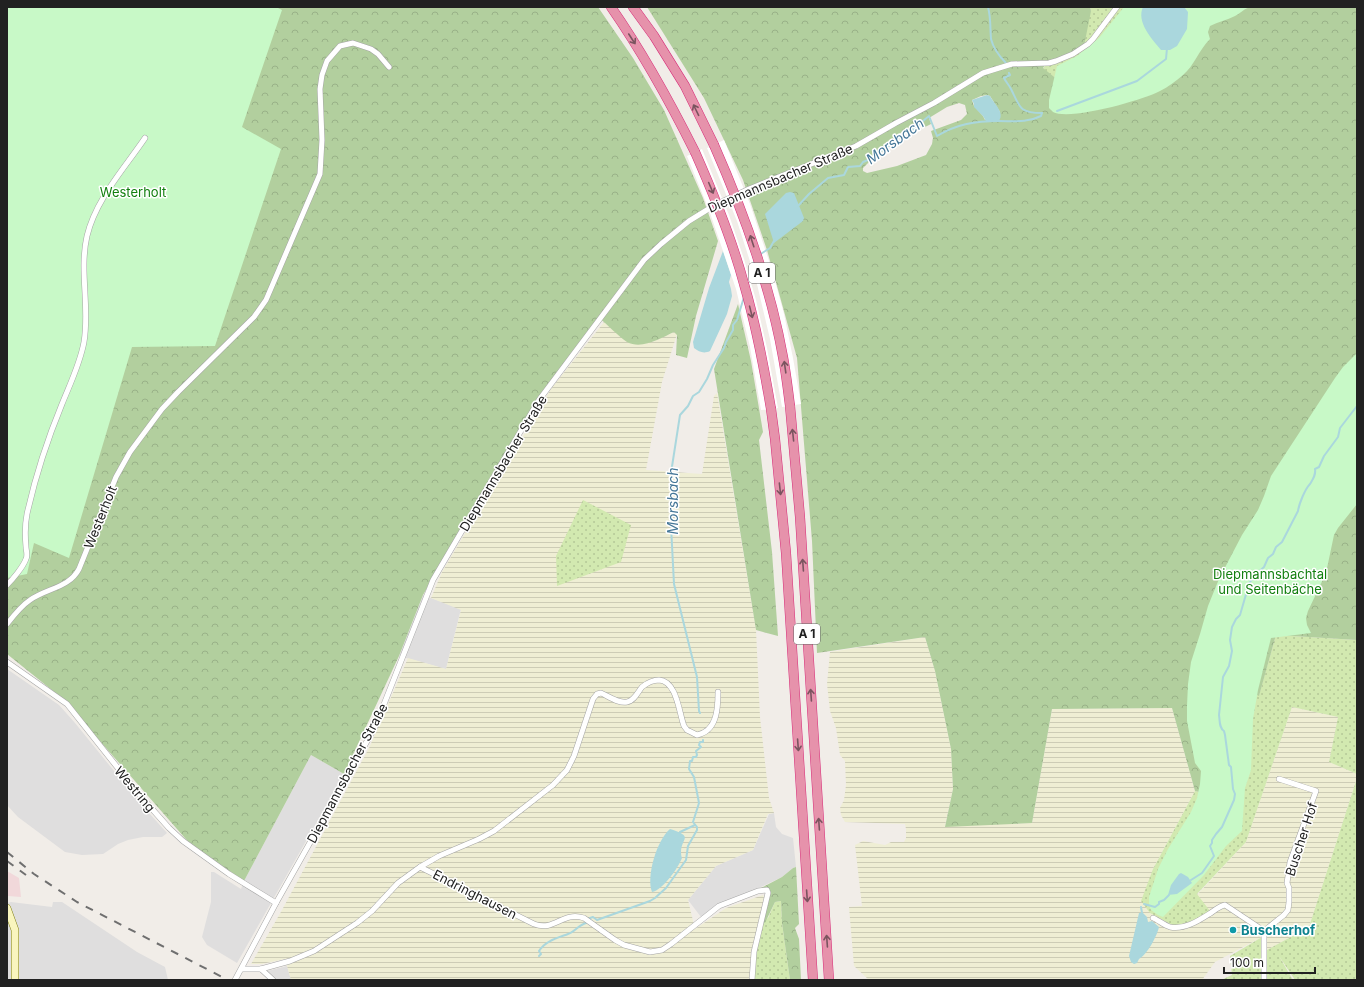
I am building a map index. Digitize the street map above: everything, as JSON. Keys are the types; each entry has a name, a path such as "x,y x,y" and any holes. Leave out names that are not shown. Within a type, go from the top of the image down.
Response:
{"highway":[{"name":"A 1","path":"611,7 655,76 695,152 715,199 744,283 761,354 776,446 786,553 813,980"},
{"name":"A 1","path":"633,7 654,36 685,86 714,145 745,220 771,304 783,357 795,452 801,524 829,980"}],"street":[{"name":"Diepmannsbacher Straße","path":"236,980 276,902 354,766 374,727 433,580 539,400 644,260 689,220 705,210 749,189 856,146 983,74 995,69 1018,64 1051,63 1064,58 1088,44 1118,7"},
{"name":"Westerholt","path":"7,624 18,610 30,600 74,578 116,477 130,452 162,409 254,317 266,300 320,174 322,140 320,89 322,75 327,61 340,46 353,43 371,48 389,67"},
{"path":"7,585 16,576 27,558 26,518 30,503 62,405 80,361 85,335 85,263 87,236 105,195 145,138"},
{"name":"Westring","path":"7,662 66,704 141,797 183,842 229,874 276,902"},
{"name":"Endringhausen","path":"420,866 448,851 490,834 553,785 567,770 572,760 592,703 597,694 601,692 620,701 626,702 632,700 649,682 655,680 665,682 671,687 675,694 684,726 687,730 697,735 706,731 714,722 718,712 718,692"},
{"name":"Buscher Hof","path":"1264,931 1288,910 1289,888 1287,883 1290,862 1316,792 1279,779"},
{"path":"240,971 261,969 304,956 330,942 362,920 398,883 420,866"},
{"name":"Endringhausen","path":"420,866 541,927 546,927 566,917 579,916 584,918 607,936 620,943 650,952 662,950 719,906 758,891 767,890 768,893 754,952 752,980"},
{"path":"1153,918 1170,926 1186,926 1221,906 1226,905 1264,931 1264,980"},
{"path":"7,908 15,930 15,980"},
{"path":"261,969 273,980"}],"shaded area":[{"path":"423,595 461,609 446,669 399,656"},
{"path":"7,669 59,705 140,803 167,833 162,837 143,837 128,840 118,844 103,854 82,855 65,852 18,817 7,805"},
{"path":"311,755 344,774 237,963 207,945 202,937 211,902 211,872 214,872 241,889"},
{"path":"774,813 776,827 782,834 793,838 796,867 782,877 701,917 688,900 716,866 753,850 769,814"},
{"path":"7,871 19,878 21,897 8,896"},
{"path":"11,902 52,907 53,902 62,902 137,952 165,967 168,980 7,980 7,903"},
{"path":"287,966 291,980 277,980 267,971"}],"green space":[{"name":"Westerholt","path":"7,7 276,7 282,10 242,127 281,149 215,346 132,347 69,558 34,543 27,574 7,578"},
{"path":"273,7 598,7 633,58 664,110 703,198 718,241 696,316 687,358 676,355 677,335 674,332 645,344 633,344 624,340 599,318 537,399 423,595 399,656 344,774 311,755 244,881 191,845 63,699 7,654 7,577 33,541 241,128"},
{"path":"647,7 1090,7 1091,11 1084,46 1069,56 1047,62 1043,68 1058,80 1199,7 1357,7 1357,640 1276,635 1259,696 1230,680 1237,801 1195,791 1172,708 1052,709 1032,823 945,827 953,789 951,749 935,671 925,637 817,653 812,541 797,358 767,250 743,180 704,98","holes":["987,95 990,96 1000,112 985,120 974,106 972,100","959,103 965,105 967,114 961,120 931,131 933,138 932,144 926,155 897,166 867,173 863,171 863,168 872,159 894,143 895,136 923,124 925,127 931,124 929,118 947,107"]},
{"path":"1090,7 1129,7 1137,13 1058,80 1043,69 1047,62 1091,11"},
{"path":"1124,7 1253,7 1247,8 1235,16 1210,26 1208,32 1210,39 1187,71 1169,86 1160,91 1123,104 1090,112 1062,114 1053,112 1049,108 1049,100 1057,66 1077,56 1099,38"},
{"path":"738,304 751,361 763,432 759,440 772,552 778,636 756,630 714,369"},
{"path":"604,322 628,342 652,342 674,332 677,334 662,382 646,470 702,474 714,396 717,393 756,630 760,717 769,798 774,813 768,814 753,850 716,866 688,900 695,929 726,908 763,895 764,897 751,980 291,980 285,959 262,964 251,964 282,910 369,748 408,658 446,669 461,610 431,598 442,572 551,389"},
{"name":"Diepmannsbachtal und Seitenbäche","path":"1357,353 1357,504 1334,535 1326,573 1306,618 1307,625 1311,633 1271,638 1258,690 1253,719 1251,770 1245,788 1242,831 1226,846 1204,875 1163,917 1151,910 1149,897 1158,869 1168,849 1191,812 1197,798 1200,784 1201,771 1195,763 1187,721 1187,706 1191,662 1208,606 1219,579 1242,535 1258,510 1271,476 1335,378 1343,367"},
{"path":"583,500 631,525 621,562 557,586 556,556"},
{"path":"1276,635 1357,640 1357,774 1329,762 1338,717 1292,707 1246,842 1197,894 1210,911 1195,920 1178,925 1172,925 1150,913 1141,901 1153,869 1195,791 1236,801 1230,680 1259,695"},
{"path":"925,637 935,671 951,749 953,789 945,826 1032,823 1052,709 1172,708 1195,791 1153,869 1150,913 1172,925 1197,895 1246,842 1292,707 1338,717 1329,762 1357,774 1357,778 1309,927 1265,951 1262,937 1215,962 1202,980 869,980 854,966 849,907 862,906 855,845 863,841 885,845 891,842 904,842 906,838 906,829 905,824 845,822 841,815 840,808 844,800 846,785 845,761 840,755 836,728 830,711 827,684 830,652"},
{"path":"1357,778 1357,980 1295,980 1279,956 1293,980 1221,980 1232,975 1230,956 1262,937 1265,951 1309,927"},
{"path":"796,867 799,924 795,928 799,939 801,980 790,980 782,923 781,901 775,902 765,923 762,922 771,892 768,888 761,888 782,877"},
{"path":"781,901 782,923 790,980 753,980 762,922 768,918 775,902"}],"water":[{"path":"1143,7 1184,7 1188,12 1187,29 1177,46 1170,50 1161,50 1143,24 1141,13"},
{"path":"987,95 990,96 1000,111 1001,114 999,121 986,121 974,107 972,100"},
{"path":"786,193 794,193 804,218 803,221 774,243 765,214"},
{"path":"723,251 731,275 729,282 732,296 727,314 710,351 702,352 694,348 693,342 709,288"},
{"path":"670,829 685,837 681,851 682,858 674,873 661,887 652,892 650,877 654,859 661,841"},
{"path":"1181,873 1188,877 1192,883 1177,894 1168,895 1171,885"},
{"path":"1139,913 1143,913 1147,917 1148,922 1152,921 1159,927 1154,940 1148,949 1137,963 1134,964 1131,962 1129,956"}],"pier":[{"path":"724,140 750,204 772,270 784,314 801,404 782,407 770,339 756,280 737,221 707,148"},
{"path":"702,149 729,215 744,259 756,300 767,348 778,408 761,410 750,347 736,289 709,210 687,156"}],"waterway":[{"path":"988,7 990,15 991,39 997,52 1006,63"},
{"name":"Morsbach","path":"1057,111 1137,81 1166,59 1167,48"},
{"path":"1009,73 1010,75 1004,78 1021,108 1029,112 1042,113"},
{"name":"Morsbach","path":"798,206 809,194 828,178 844,175 848,167 860,166 863,162 875,157 905,132 912,130 929,116 937,136 966,124 990,121 1026,121 1041,116 1042,113"},
{"name":"Morsbach","path":"759,255 770,248 775,239"},
{"name":"Morsbach","path":"751,271 755,260"},
{"name":"Morsbach","path":"700,713 697,677 674,584 671,526 671,473 680,415 688,406 693,396 699,392 724,348 733,330 733,325 737,320 744,297"},
{"path":"1191,880 1202,873 1214,856 1210,846 1212,840 1222,827 1234,800 1235,794 1225,735 1220,726 1219,715 1223,677 1229,666 1232,651 1230,640 1232,627 1240,615 1249,584 1253,577 1264,567 1268,558 1273,554 1276,547 1282,542 1298,511 1304,493 1314,477 1315,469 1319,467 1324,456 1338,437 1340,428 1357,406"},
{"name":"Morsbach","path":"590,918 593,917 597,920 655,898 666,888 686,860 688,846 697,830 697,827 693,822 699,803 694,777 689,769 690,761 692,761 693,757 696,757 696,751 701,747 699,745 700,742 703,742 703,740"},
{"name":"Morsbach","path":"680,832 695,825"},
{"path":"1144,904 1155,907 1169,895"},
{"path":"1141,907 1142,913"},
{"name":"Morsbach","path":"539,956 541,954 539,951 548,942 570,933 586,923"}],"railway":[{"path":"7,852 34,874 77,902 228,980"},
{"path":"7,861 26,875"}],"place":[{"name":"Buscherhof","path":"1233,930"}]}
